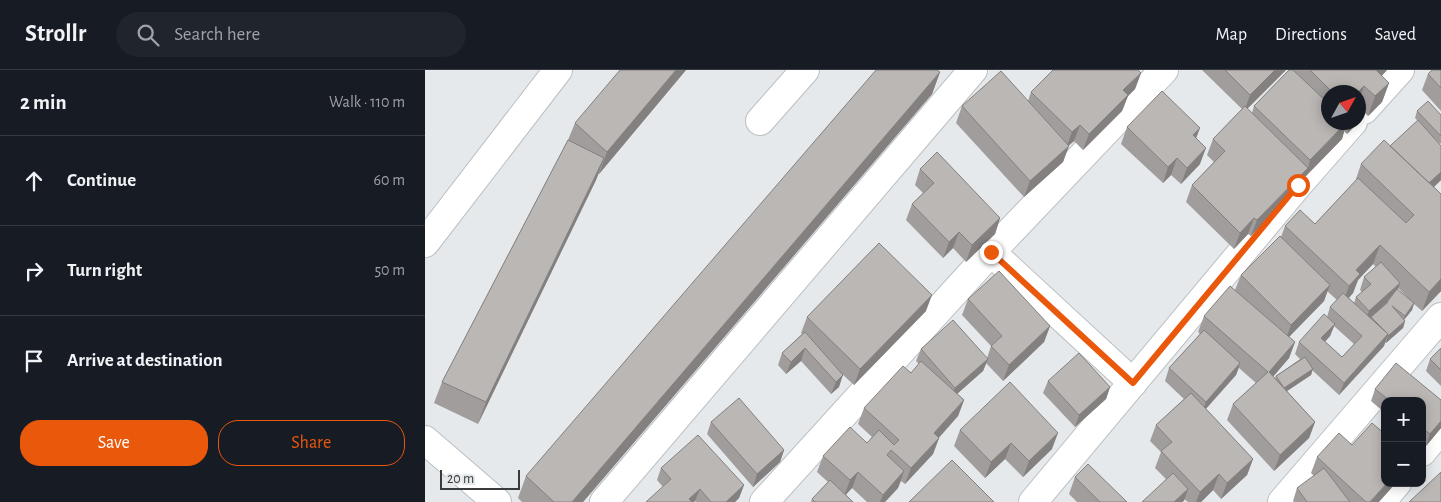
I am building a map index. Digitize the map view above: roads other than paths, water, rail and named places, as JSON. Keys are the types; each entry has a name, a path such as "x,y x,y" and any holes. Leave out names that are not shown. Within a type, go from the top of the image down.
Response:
{"street":[{"path":"425,242 558,70"},
{"path":"760,121 805,70"},
{"path":"604,502 973,70"},
{"path":"764,502 991,252 1163,70"},
{"path":"1366,109 1400,70"},
{"path":"1033,502 1346,130"},
{"path":"991,252 1133,383"},
{"path":"1282,502 1441,316"},
{"path":"1426,447 1441,429"},
{"path":"425,440 497,502"},
{"path":"1381,502 1394,487"}]}
